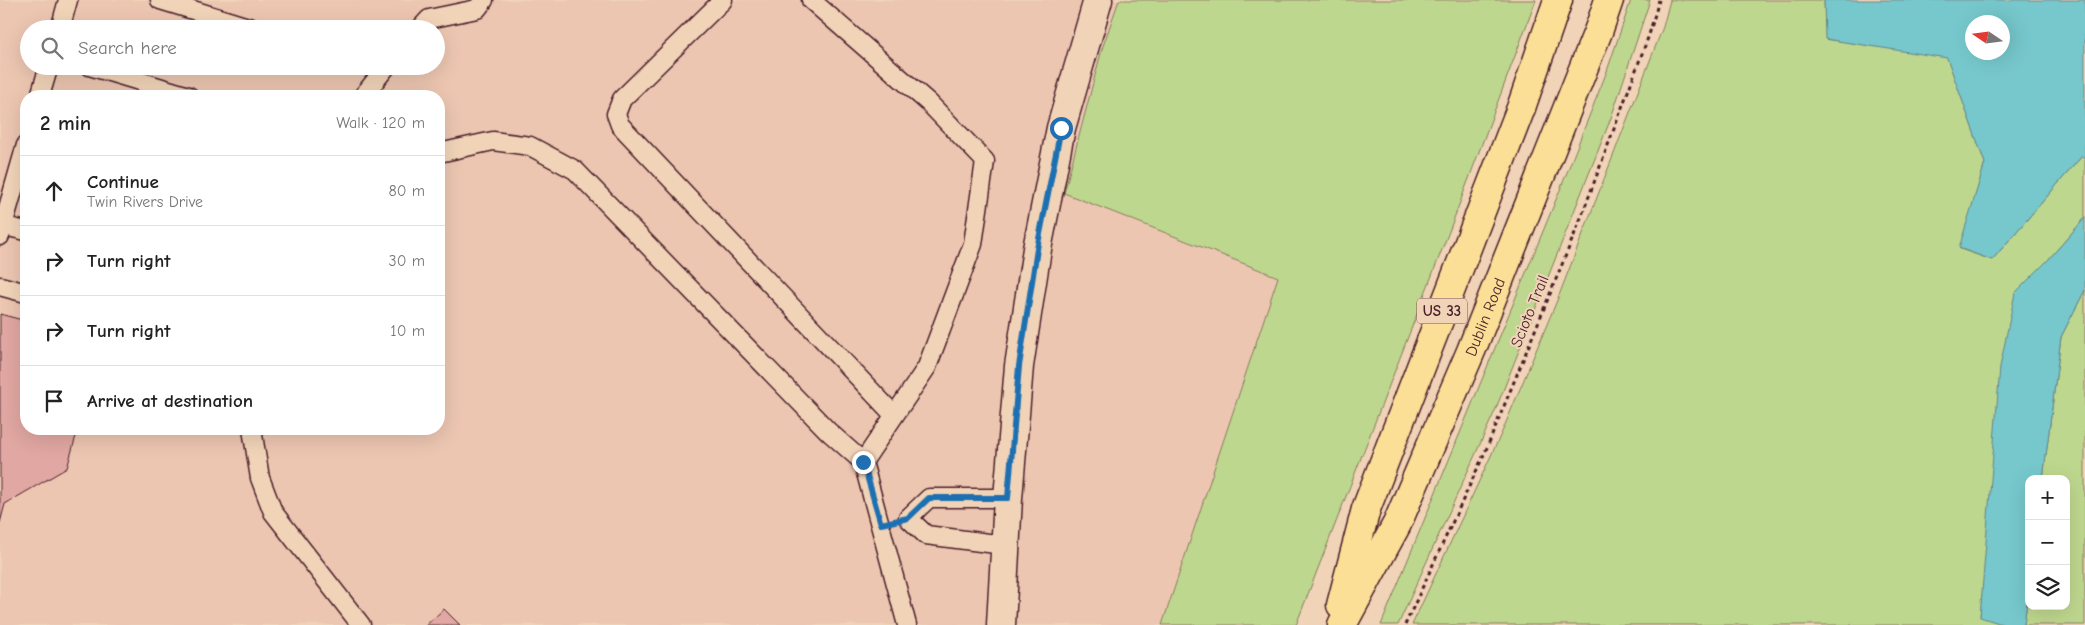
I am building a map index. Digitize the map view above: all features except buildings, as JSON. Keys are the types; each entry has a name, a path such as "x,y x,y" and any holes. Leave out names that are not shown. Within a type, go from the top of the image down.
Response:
{"main road":[{"name":"US 33","path":"1336,625 1366,509 1521,108 1558,0"},
{"name":"Dublin Road","path":"1342,625 1397,524 1468,360 1599,30 1609,0"}],"street":[{"path":"1001,625 1004,545 1019,366 1037,249 1061,128 1098,0"}],"lane":[{"path":"62,20 68,0"},
{"path":"160,0 226,20"},
{"path":"428,20 477,9 484,0"},
{"path":"723,0 622,99 616,114 620,125 894,415"},
{"path":"811,0 929,103 985,162 971,250 927,367 863,462"},
{"path":"42,90 46,75"},
{"path":"119,75 169,90"},
{"path":"367,90 378,75"},
{"path":"445,152 493,141 530,146 575,170 828,431 863,462 907,625"},
{"path":"20,165 1,228 20,231"},
{"path":"0,286 20,291"},
{"path":"253,435 260,478 273,512 361,625"},
{"path":"881,524 908,518 929,498 1008,498"},
{"path":"908,518 926,535 1004,545"}],"path":[{"name":"Scioto Trail","path":"1405,625 1486,450 1572,241 1649,36 1659,0"}],"shaded area":[{"path":"0,0 1119,0 1102,49 1064,193 1278,277 1162,625 0,625"}],"green space":[{"path":"1119,0 1536,0 1450,229 1296,625 1162,625 1278,277 1064,193 1102,49"},
{"path":"1631,0 1650,0 1611,118 1495,411 1398,625 1381,625 1560,190 1607,71"},
{"path":"1670,0 1824,0 1826,39 1947,57 1985,163 1960,249 1992,260 2082,156 2085,160 2085,218 2048,260 2015,293 1980,616 2005,625 1412,625 1502,432 1558,298 1663,27"},
{"path":"2085,290 2085,625 2024,625 2026,610 2070,610 2070,475 2044,475 2061,337"}],"water":[{"path":"1824,0 2085,0 2085,160 2082,156 1992,260 1959,248 1985,163 1947,58 1825,39"},
{"path":"2085,218 2085,290 2061,337 2044,475 2025,475 2026,610 2024,625 2005,625 1980,617 2000,367 2015,293 2048,260"}],"route":[{"path":"863,462 881,524 908,518 929,498 1008,498 1019,366 1037,249 1061,128"}]}
